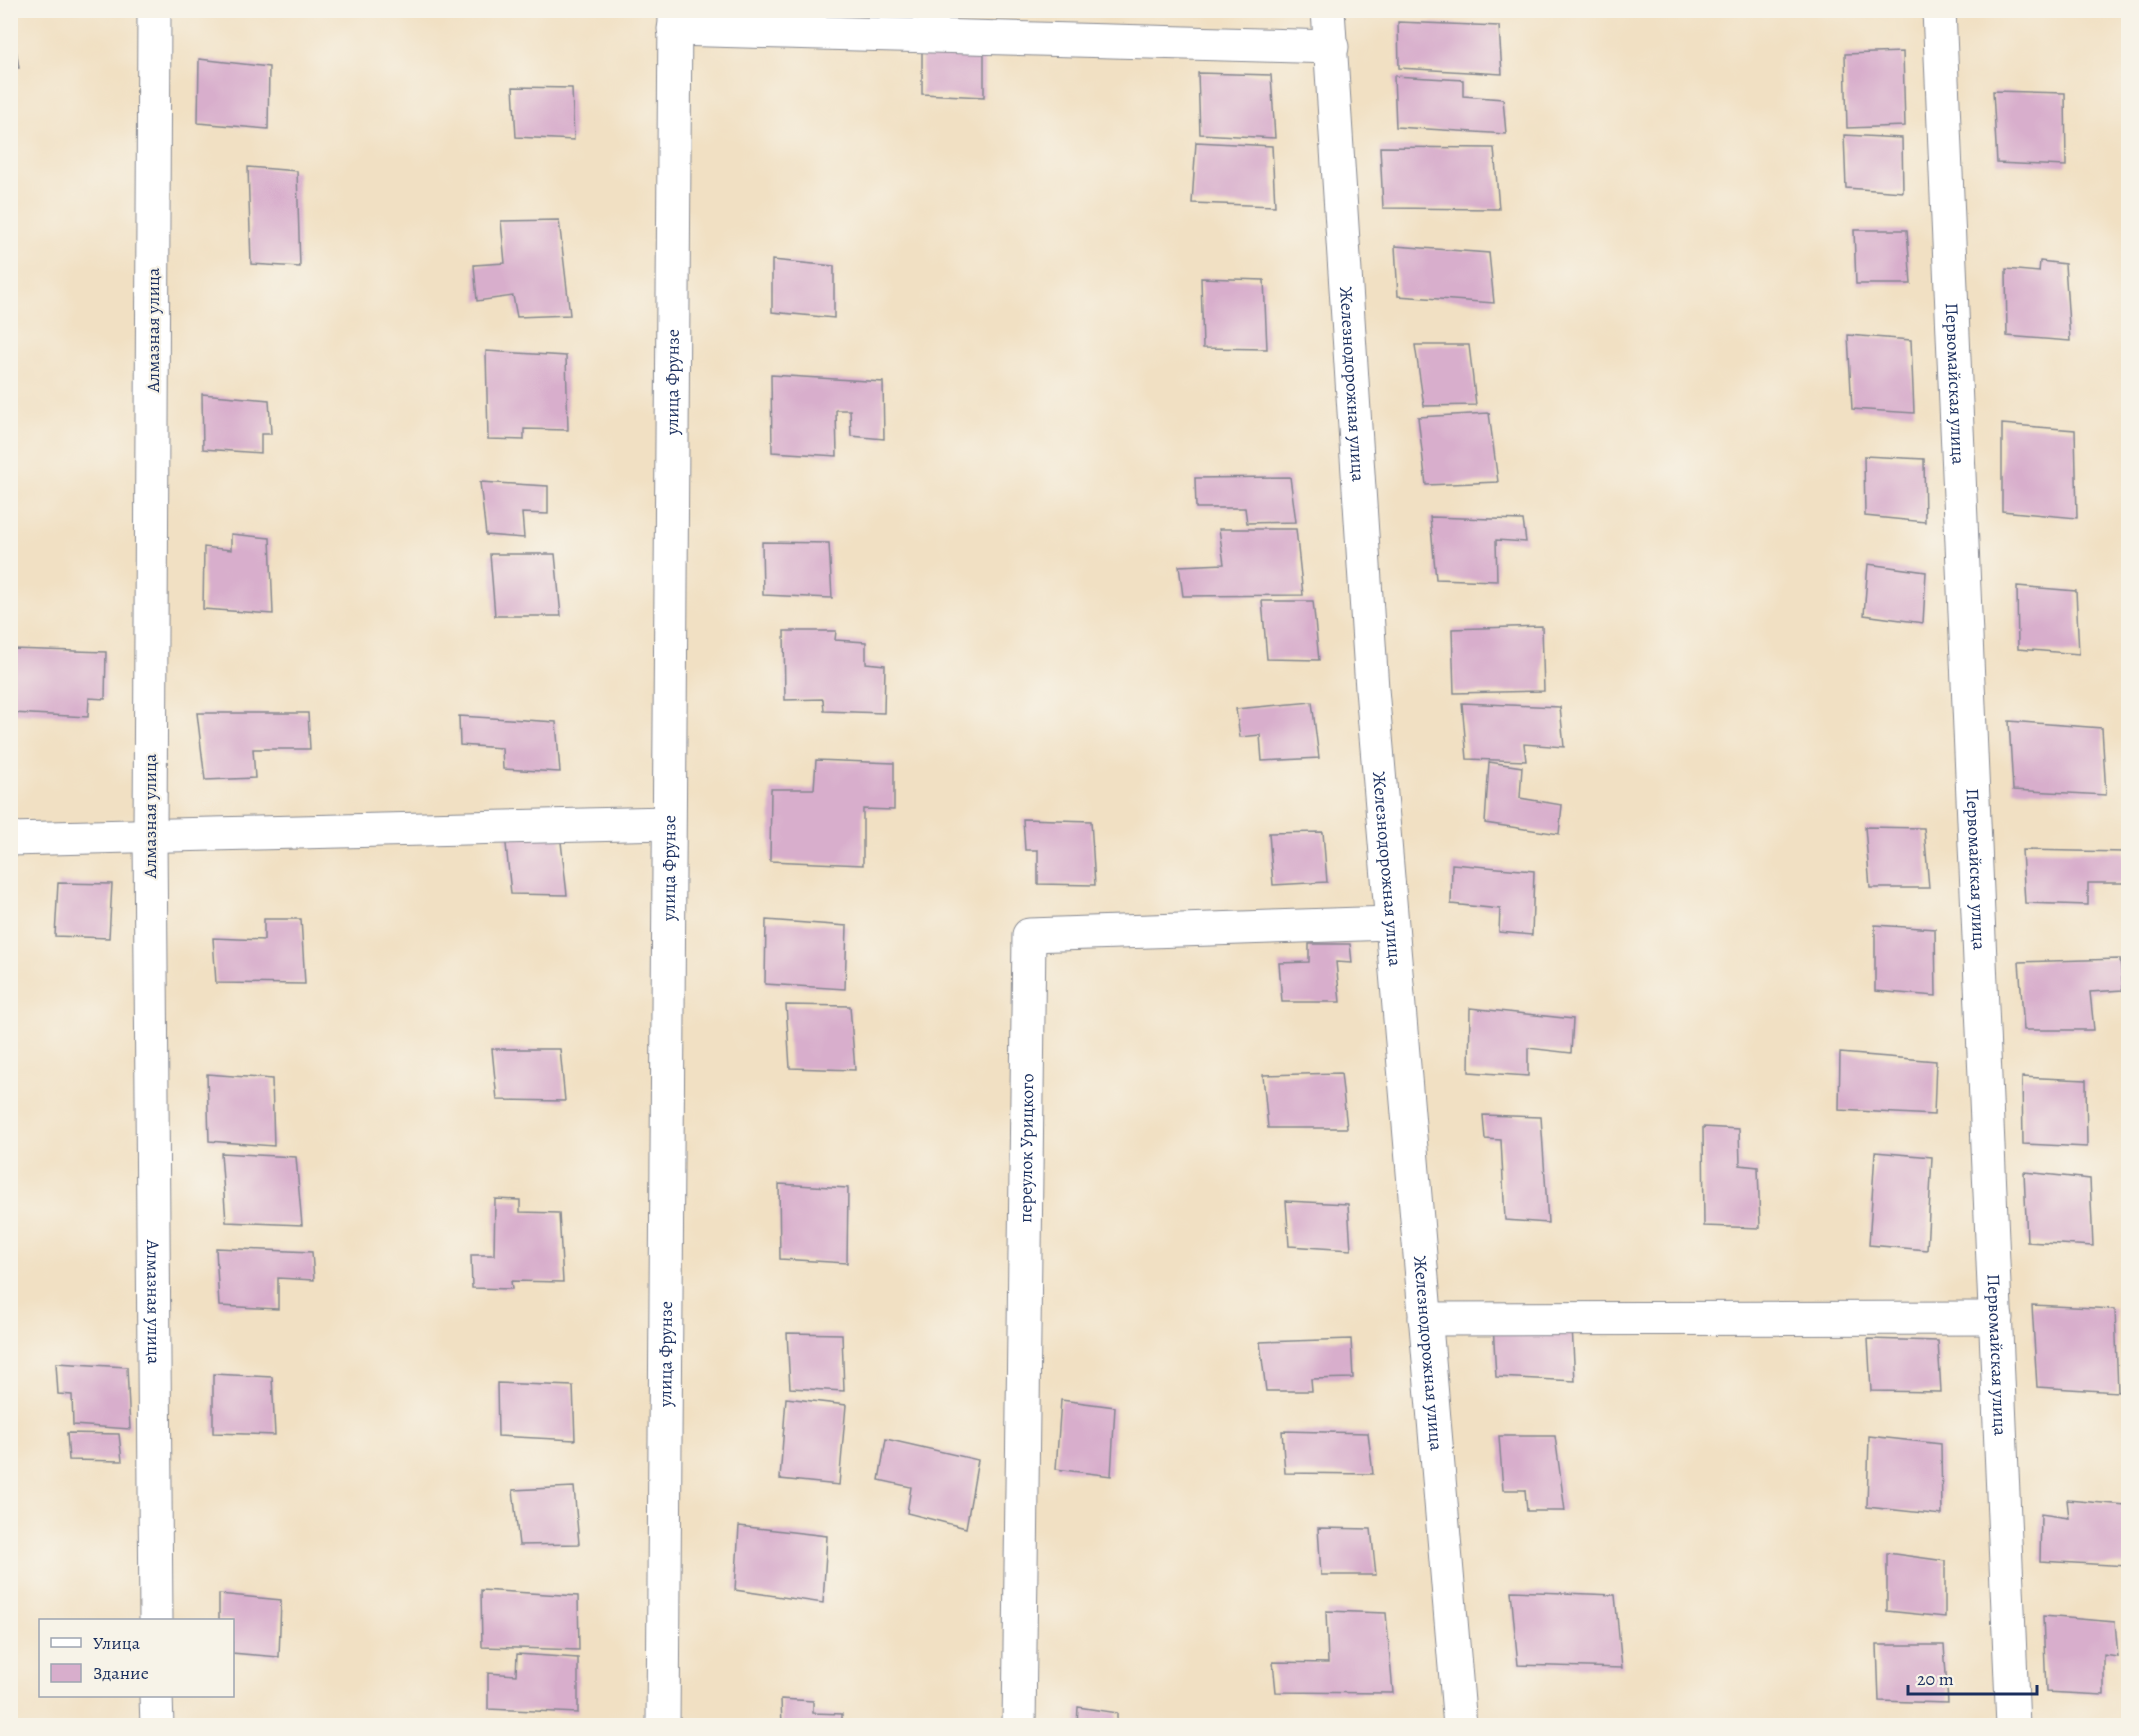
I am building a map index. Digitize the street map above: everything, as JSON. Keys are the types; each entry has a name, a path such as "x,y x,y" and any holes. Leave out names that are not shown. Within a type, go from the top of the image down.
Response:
{"street":[{"name":"Алмазная улица","path":"154,10 150,836 156,1619"},
{"name":"Железнодорожная улица","path":"1329,10 1371,689 1460,1725"},
{"name":"Первомайская улица","path":"1940,10 2013,1725"},
{"path":"674,20 1332,46"},
{"name":"улица Фрунзе","path":"663,1725 674,20"},
{"path":"10,839 668,824"},
{"name":"переулок Урицкого","path":"1019,1725 1029,935 1391,923"},
{"path":"1425,1319 1996,1318"},
{"path":"156,1697 157,1725"}],"building":[{"path":"1398,22 1499,26 1502,74 1399,68"},
{"path":"10,31 13,31 19,68 10,68"},
{"path":"922,40 984,43 984,97 922,94"},
{"path":"1903,52 1905,126 1847,128 1845,54"},
{"path":"199,59 269,67 268,129 198,123"},
{"path":"1198,73 1271,75 1275,138 1200,134"},
{"path":"1394,76 1463,80 1463,96 1503,99 1506,134 1396,127"},
{"path":"513,87 572,88 574,140 516,137"},
{"path":"1993,91 2065,93 2066,166 1997,163"},
{"path":"1844,135 1902,138 1903,192 1846,188"},
{"path":"1196,142 1272,146 1275,206 1192,203"},
{"path":"1380,147 1494,148 1499,209 1383,208"},
{"path":"248,167 297,171 300,267 251,264"},
{"path":"559,220 570,315 517,317 513,296 477,301 474,265 505,263 501,221"},
{"path":"1854,230 1907,230 1911,284 1856,284"},
{"path":"1395,246 1489,253 1494,303 1398,296"},
{"path":"772,260 834,266 834,318 772,312"},
{"path":"2040,261 2065,264 2070,341 2007,336 2006,269 2039,272"},
{"path":"1201,278 1264,280 1267,349 1203,348"},
{"path":"1848,335 1911,340 1914,413 1852,409"},
{"path":"1415,345 1469,345 1476,405 1424,406"},
{"path":"486,351 566,356 568,430 524,429 524,440 488,439"},
{"path":"771,375 883,382 884,439 851,436 850,410 836,410 837,456 772,452"},
{"path":"202,394 269,400 271,434 261,434 261,453 203,449"},
{"path":"1489,413 1498,482 1426,485 1418,417"},
{"path":"2002,424 2075,430 2077,518 2002,511"},
{"path":"1864,456 1924,459 1925,522 1865,516"},
{"path":"10,470 12,470 16,503 10,502"},
{"path":"1290,477 1296,522 1247,523 1245,508 1196,508 1195,478"},
{"path":"480,482 548,486 548,514 522,513 524,538 486,535"},
{"path":"1430,517 1523,520 1526,542 1496,540 1497,581 1436,579"},
{"path":"1219,529 1296,529 1303,595 1183,596 1179,566 1224,564"},
{"path":"231,534 270,538 273,614 203,609 204,547 231,550"},
{"path":"762,542 829,543 832,598 763,595"},
{"path":"490,554 555,554 561,616 495,616"},
{"path":"1868,564 1926,572 1923,623 1864,615"},
{"path":"2017,586 2076,591 2079,654 2018,649"},
{"path":"1262,601 1313,601 1319,660 1267,659"},
{"path":"1542,626 1544,691 1454,693 1452,629"},
{"path":"784,631 836,631 835,640 866,642 866,663 885,665 884,713 824,711 823,699 785,700"},
{"path":"12,649 106,652 105,699 89,698 88,717 13,713"},
{"path":"1312,702 1319,758 1262,761 1260,735 1240,737 1236,709"},
{"path":"1462,703 1560,707 1564,747 1524,744 1526,761 1467,759"},
{"path":"197,713 308,713 310,749 253,749 255,778 205,780"},
{"path":"459,716 556,722 560,772 503,769 502,748 460,745"},
{"path":"2009,721 2102,728 2106,795 2013,790"},
{"path":"816,760 894,763 894,810 863,809 863,865 770,861 771,789 814,789"},
{"path":"1489,762 1522,767 1520,798 1562,805 1559,834 1485,823"},
{"path":"1023,819 1091,821 1095,885 1038,884 1038,850 1025,850"},
{"path":"1865,827 1924,828 1929,888 1870,888"},
{"path":"1323,832 1327,882 1273,885 1269,833"},
{"path":"560,833 567,895 511,894 505,834"},
{"path":"2022,850 2124,852 2128,883 2088,883 2088,905 2025,903"},
{"path":"1452,864 1534,871 1532,935 1499,932 1500,909 1451,904"},
{"path":"58,883 112,884 109,938 55,936"},
{"path":"264,919 301,919 305,984 216,983 213,938 264,940"},
{"path":"766,920 847,926 845,989 765,984"},
{"path":"1875,925 1935,929 1936,996 1875,991"},
{"path":"1309,944 1350,944 1352,963 1336,962 1340,1002 1282,1002 1279,963 1309,962"},
{"path":"2120,959 2123,990 2090,992 2094,1030 2024,1030 2019,962"},
{"path":"786,1005 850,1006 855,1070 790,1068"},
{"path":"1470,1008 1573,1019 1571,1053 1528,1048 1528,1076 1469,1072"},
{"path":"492,1049 560,1049 565,1101 497,1100"},
{"path":"1840,1053 1936,1061 1934,1115 1839,1110"},
{"path":"1341,1073 1347,1128 1268,1128 1263,1075"},
{"path":"207,1074 272,1079 274,1146 209,1141"},
{"path":"2022,1077 2086,1080 2087,1147 2023,1144"},
{"path":"1483,1115 1541,1117 1548,1223 1505,1220 1501,1140 1485,1139"},
{"path":"1703,1127 1739,1129 1740,1165 1758,1167 1760,1228 1704,1226"},
{"path":"1875,1152 1932,1157 1927,1250 1869,1245"},
{"path":"221,1153 296,1157 302,1225 226,1222"},
{"path":"2024,1172 2090,1179 2093,1246 2027,1242"},
{"path":"779,1184 848,1188 847,1263 780,1259"},
{"path":"495,1199 520,1200 520,1212 559,1213 563,1282 511,1281 512,1289 472,1288 471,1255 494,1255"},
{"path":"1286,1201 1348,1204 1351,1250 1289,1246"},
{"path":"216,1248 312,1252 314,1280 278,1278 278,1309 219,1306"},
{"path":"2032,1305 2115,1309 2118,1392 2037,1387"},
{"path":"1493,1325 1572,1327 1575,1381 1496,1377"},
{"path":"787,1333 842,1334 844,1391 790,1388"},
{"path":"1351,1339 1353,1378 1311,1379 1312,1391 1266,1391 1260,1342"},
{"path":"1868,1339 1938,1341 1941,1392 1871,1391"},
{"path":"56,1363 127,1367 130,1429 73,1425 72,1395 58,1394"},
{"path":"213,1374 272,1377 275,1435 213,1433"},
{"path":"497,1383 573,1386 575,1440 498,1436"},
{"path":"786,1398 846,1405 839,1485 780,1479"},
{"path":"1061,1400 1115,1407 1111,1476 1056,1469"},
{"path":"1282,1431 1368,1433 1373,1474 1285,1473"},
{"path":"67,1433 119,1434 122,1461 69,1460"},
{"path":"1499,1436 1555,1436 1565,1511 1527,1511 1525,1490 1503,1490"},
{"path":"1869,1436 1941,1444 1942,1515 1867,1507"},
{"path":"886,1439 978,1460 966,1528 907,1513 911,1487 879,1480"},
{"path":"574,1487 579,1544 519,1545 513,1490"},
{"path":"2067,1500 2126,1505 2128,1566 2040,1561 2041,1514 2069,1518"},
{"path":"739,1526 827,1536 823,1603 735,1590"},
{"path":"1318,1528 1371,1529 1376,1575 1321,1575"},
{"path":"1887,1553 1945,1561 1945,1617 1887,1611"},
{"path":"481,1590 578,1596 579,1650 482,1647"},
{"path":"1511,1591 1615,1595 1622,1668 1518,1665"},
{"path":"219,1594 281,1600 279,1657 234,1653 234,1619 219,1619"},
{"path":"1326,1611 1386,1613 1393,1693 1276,1692 1273,1662 1328,1663"},
{"path":"2043,1616 2115,1622 2118,1657 2104,1655 2104,1695 2046,1692"},
{"path":"1877,1645 1944,1645 1948,1703 1879,1701"},
{"path":"517,1654 578,1658 578,1713 488,1709 488,1673 516,1675"},
{"path":"781,1699 813,1701 813,1713 842,1714 842,1726 782,1726"},
{"path":"1078,1707 1117,1713 1117,1726 1077,1726"}]}
